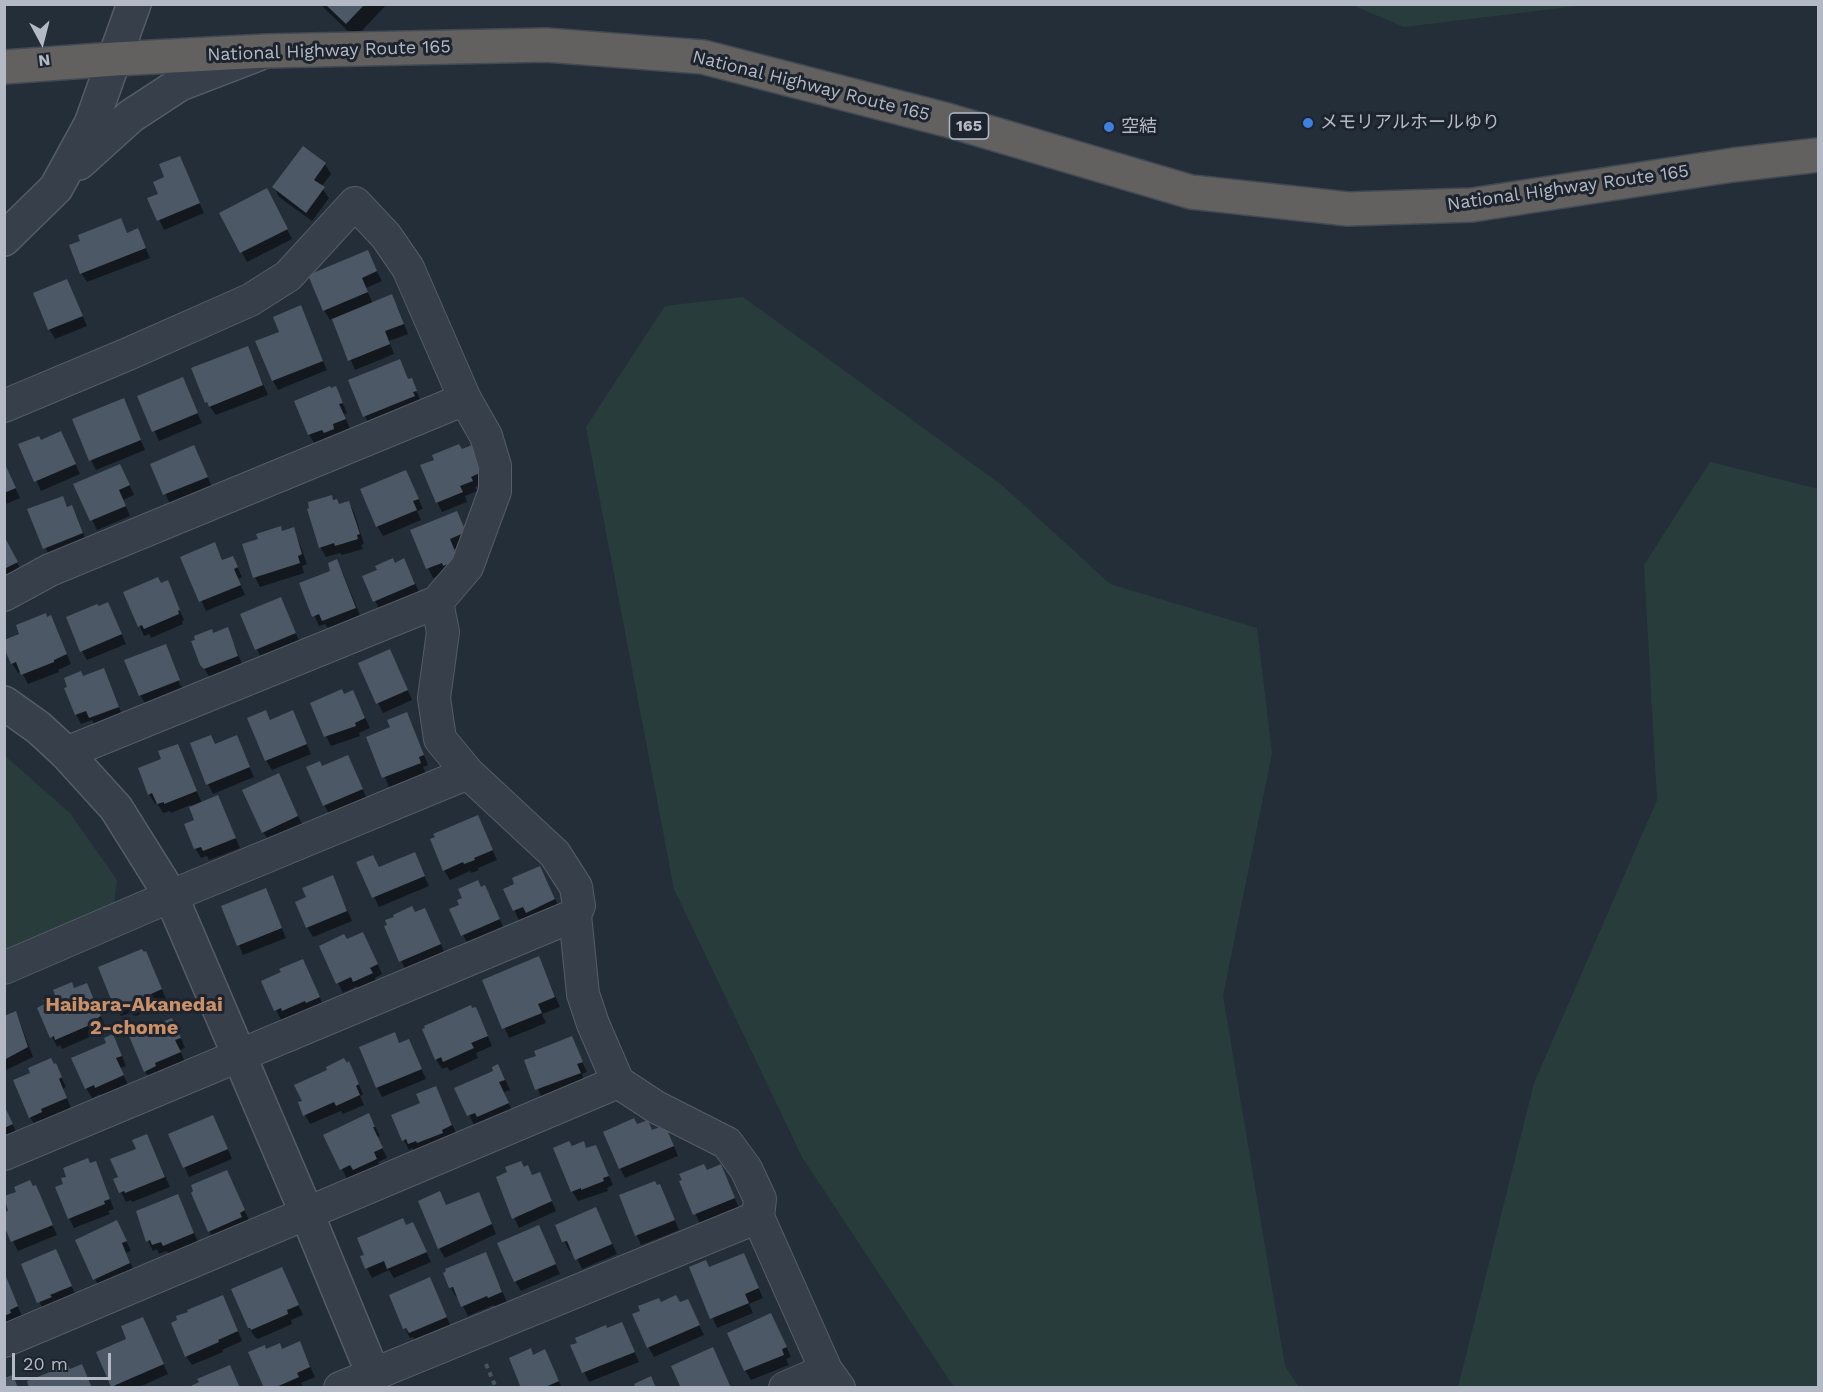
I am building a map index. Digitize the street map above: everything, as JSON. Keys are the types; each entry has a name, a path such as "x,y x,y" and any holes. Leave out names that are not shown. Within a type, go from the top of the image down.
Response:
{"highway":[{"name":"National Highway Route 165","path":"4,67 266,51 546,45 703,57 947,120 1191,192 1348,209 1472,205 1733,165 1818,155"}],"street":[{"path":"4,239 56,188 91,124 134,4"},
{"path":"60,180 131,116 180,84 266,51"},
{"path":"4,406 250,300 288,276 354,203 386,236 408,268 465,399 486,436 495,466 495,491 467,567 437,602 66,753"},
{"path":"4,595 50,570 465,399"},
{"path":"437,602 443,632 434,698 440,739 468,773 555,854 576,886 579,906 575,915 583,994 618,1082 656,1107 727,1143 746,1169 760,1200 758,1217 832,1379 785,1388"},
{"path":"4,703 39,728 66,753 116,807 171,896 373,1374"},
{"path":"4,968 468,773"},
{"path":"4,1154 575,915"},
{"path":"4,1341 618,1082"},
{"path":"340,1388 758,1217"}],"shaded area":[{"path":"1352,5 1585,5 1404,27"},
{"path":"743,297 1003,486 1110,584 1257,628 1272,753 1223,996 1285,1366 1299,1387 954,1387 802,1157 674,889 586,427 665,306"},
{"path":"1710,462 1818,489 1818,1387 1458,1387 1534,1083 1657,800 1644,565"},
{"path":"4,755 70,813 117,880 114,905 4,951"}],"building":[{"path":"325,4 365,4 346,24"},
{"path":"303,146 326,163 314,180 325,187 306,213 272,187"},
{"path":"180,156 200,203 157,221 147,198 158,194 153,182 164,177 159,164"},
{"path":"267,188 288,229 240,253 219,213"},
{"path":"121,218 127,233 138,228 146,248 80,274 69,245 80,241 78,235"},
{"path":"368,250 377,271 362,278 368,292 323,311 308,275"},
{"path":"67,279 83,316 48,330 33,293"},
{"path":"392,294 404,324 385,331 390,344 348,361 332,319"},
{"path":"301,305 323,361 272,381 255,341 279,332 273,317"},
{"path":"248,346 263,385 209,407 207,402 205,403 191,368"},
{"path":"400,359 408,379 412,378 417,391 413,392 415,396 363,417 348,380"},
{"path":"183,377 198,413 152,432 137,396"},
{"path":"330,386 331,388 336,386 343,403 339,404 346,419 333,424 334,429 308,435 294,401"},
{"path":"124,398 141,440 89,461 72,419"},
{"path":"61,431 76,464 34,482 18,444 39,436 41,440"},
{"path":"459,444 462,449 472,445 482,472 471,477 473,481 460,486 463,492 436,503 420,465 434,460 432,455"},
{"path":"194,445 208,477 163,495 150,464"},
{"path":"4,462 16,488 4,493"},
{"path":"120,464 130,485 119,490 126,506 90,521 73,484"},
{"path":"406,470 419,499 413,501 417,510 376,527 360,489"},
{"path":"332,495 333,500 337,499 339,504 349,501 360,534 357,535 358,539 319,548 307,509 309,508 308,502"},
{"path":"63,496 67,507 72,505 83,533 43,549 27,509"},
{"path":"457,511 466,532 450,539 457,556 452,559 453,562 426,569 410,530"},
{"path":"281,526 282,531 294,527 302,554 298,556 300,563 253,578 242,544 258,539 256,534"},
{"path":"4,536 18,562 4,569"},
{"path":"215,542 222,560 233,556 238,567 234,569 241,585 199,602 180,557"},
{"path":"393,558 395,563 404,558 415,584 373,602 362,576 377,570 375,566"},
{"path":"337,559 356,608 322,621 319,614 312,617 299,583 330,571 328,563"},
{"path":"158,577 161,583 168,580 180,610 179,614 144,629 142,625 138,627 123,592"},
{"path":"281,597 296,633 255,650 240,614"},
{"path":"108,602 122,634 80,652 66,617 97,604 99,606"},
{"path":"46,613 47,617 51,615 67,654 54,662 21,675 16,662 11,664 4,648 4,640 19,634 16,625"},
{"path":"228,627 238,656 204,669 200,665 191,641 195,640 194,636 212,629 213,633"},
{"path":"166,644 180,680 139,696 124,660"},
{"path":"390,649 408,690 376,704 358,663"},
{"path":"104,668 119,707 89,718 86,711 75,715 64,688 67,687 64,678 81,671 83,676"},
{"path":"342,689 344,694 353,690 365,718 355,723 356,726 324,737 310,703"},
{"path":"266,710 270,720 293,710 307,744 265,761 247,718"},
{"path":"407,712 424,755 419,757 421,763 382,778 366,737 390,727 387,720"},
{"path":"211,735 215,744 237,735 250,767 206,785 190,743"},
{"path":"178,744 197,791 164,804 164,802 157,804 152,793 148,795 138,768 161,759 158,751"},
{"path":"348,755 363,789 323,806 306,767 320,761 322,766"},
{"path":"279,773 298,816 262,833 242,790"},
{"path":"218,795 236,838 203,851 201,847 194,849 184,824 194,820 189,807"},
{"path":"478,815 493,850 474,858 475,860 464,864 463,862 443,871 430,839 435,837 433,834"},
{"path":"415,852 425,876 372,898 356,862 373,855 379,867"},
{"path":"540,866 555,899 526,913 523,907 513,911 503,889 514,884 512,878"},
{"path":"333,875 347,911 306,928 295,902 306,897 302,888"},
{"path":"478,880 481,887 485,885 500,919 461,936 449,909 459,905 457,900 462,898 458,889"},
{"path":"266,888 282,928 237,946 221,906"},
{"path":"412,906 415,912 425,908 441,944 399,962 384,926 387,925 385,920"},
{"path":"363,932 378,964 370,968 373,973 353,982 351,977 336,984 319,946 344,934 347,939"},
{"path":"142,949 146,951 162,989 151,994 153,997 129,1007 123,1004 114,1007 98,967"},
{"path":"539,956 555,997 538,1004 542,1013 502,1029 482,980"},
{"path":"303,959 320,997 282,1011 281,1008 274,1011 261,981 281,972 279,969"},
{"path":"72,982 74,988 87,983 101,1016 96,1019 97,1022 55,1040 54,1036 50,1038 37,1008 44,1004 43,1000 55,995 53,990"},
{"path":"471,1005 472,1008 476,1007 488,1036 471,1043 474,1048 443,1062 441,1057 435,1060 422,1029 425,1028 424,1026"},
{"path":"16,1011 28,1047 4,1060 4,1016"},
{"path":"172,1018 181,1038 175,1040 181,1052 155,1063 156,1066 144,1072 129,1036"},
{"path":"395,1032 399,1043 409,1039 422,1069 376,1088 359,1047"},
{"path":"113,1034 122,1056 116,1058 124,1075 95,1088 94,1085 85,1089 71,1058 106,1043 104,1038"},
{"path":"572,1036 583,1062 577,1064 581,1073 535,1090 524,1060 536,1056 534,1051"},
{"path":"51,1058 54,1064 56,1063 62,1077 59,1079 67,1098 41,1109 42,1112 29,1118 13,1080 30,1073 28,1068"},
{"path":"344,1058 347,1063 349,1061 359,1084 356,1086 360,1095 336,1106 334,1102 303,1116 298,1102 302,1101 294,1085 327,1070 326,1067"},
{"path":"498,1064 505,1080 499,1082 509,1103 477,1117 475,1113 467,1116 454,1088 493,1071 492,1067"},
{"path":"436,1086 452,1125 442,1130 443,1133 417,1143 416,1141 408,1144 406,1139 402,1141 391,1115 420,1103 416,1094"},
{"path":"4,1105 13,1124 4,1128"},
{"path":"369,1113 383,1148 374,1152 377,1159 353,1170 350,1165 340,1170 323,1135"},
{"path":"213,1115 228,1149 183,1168 168,1134"},
{"path":"634,1118 637,1124 648,1120 652,1130 665,1125 674,1146 619,1169 603,1132"},
{"path":"147,1134 165,1177 125,1193 124,1191 119,1193 113,1179 118,1177 110,1159 136,1149 132,1140"},
{"path":"569,1141 572,1146 584,1141 586,1148 596,1145 609,1176 603,1178 604,1181 571,1192 553,1148"},
{"path":"88,1158 90,1163 96,1161 110,1199 104,1201 105,1204 68,1219 55,1187 63,1184 61,1178 66,1177 63,1168"},
{"path":"521,1161 524,1167 528,1165 532,1175 540,1172 552,1201 512,1219 496,1177 507,1172 505,1167"},
{"path":"704,1164 707,1170 721,1164 735,1198 693,1215 679,1181 682,1180 679,1174"},
{"path":"227,1170 245,1210 240,1213 242,1217 208,1232 191,1193 193,1191 191,1185"},
{"path":"30,1180 33,1186 36,1185 53,1225 11,1242 4,1226 4,1212 8,1211 4,1196 16,1192 14,1187"},
{"path":"655,1181 657,1185 660,1184 675,1220 635,1236 619,1195"},
{"path":"440,1191 446,1205 479,1192 492,1224 438,1249 418,1201"},
{"path":"178,1194 194,1233 163,1246 161,1242 152,1245 150,1240 146,1242 136,1211"},
{"path":"596,1207 612,1244 575,1260 567,1241 562,1242 555,1225"},
{"path":"403,1218 406,1225 413,1222 427,1252 387,1269 384,1261 365,1269 360,1256 364,1255 357,1238"},
{"path":"117,1220 127,1241 122,1243 130,1263 93,1280 75,1240"},
{"path":"539,1225 556,1264 514,1282 497,1243"},
{"path":"56,1249 72,1286 37,1303 21,1264"},
{"path":"486,1252 502,1292 461,1307 453,1287 449,1288 443,1273 445,1269"},
{"path":"744,1253 759,1288 745,1294 749,1303 710,1319 689,1267 706,1260 709,1267"},
{"path":"282,1267 299,1305 287,1310 288,1314 251,1330 248,1328 231,1289"},
{"path":"5,1274 18,1306 4,1316"},
{"path":"430,1277 447,1317 409,1333 406,1328 403,1329 389,1295"},
{"path":"223,1295 238,1331 185,1357 171,1323 177,1320 176,1316 188,1312 187,1310"},
{"path":"676,1295 680,1302 688,1299 700,1325 647,1348 632,1314 640,1311 638,1306 659,1298 661,1302"},
{"path":"771,1313 787,1347 782,1349 784,1355 744,1371 727,1333"},
{"path":"143,1317 164,1364 111,1387 96,1352 126,1339 121,1326"},
{"path":"622,1322 635,1352 582,1373 570,1345 577,1343 575,1338 606,1325 607,1328"},
{"path":"300,1341 310,1367 297,1373 299,1377 274,1388 264,1388 248,1352 265,1345 266,1349 280,1343 282,1349"},
{"path":"713,1347 731,1388 681,1388 671,1366"},
{"path":"531,1348 533,1355 545,1349 559,1381 543,1388 521,1388 509,1358"},
{"path":"82,1364 92,1388 29,1388 27,1381 68,1365 70,1369"},
{"path":"230,1365 240,1388 187,1388 199,1382 197,1379"},
{"path":"13,1375 18,1388 4,1388 4,1378"},
{"path":"651,1376 656,1388 636,1388 634,1384"}],"place":[{"name":"メモリアルホールゆり","path":"1308,123"},
{"name":"空結","path":"1109,127"}],"district":[{"name":"Haibara-Akanedai 2-chome","path":"134,1016"}]}
